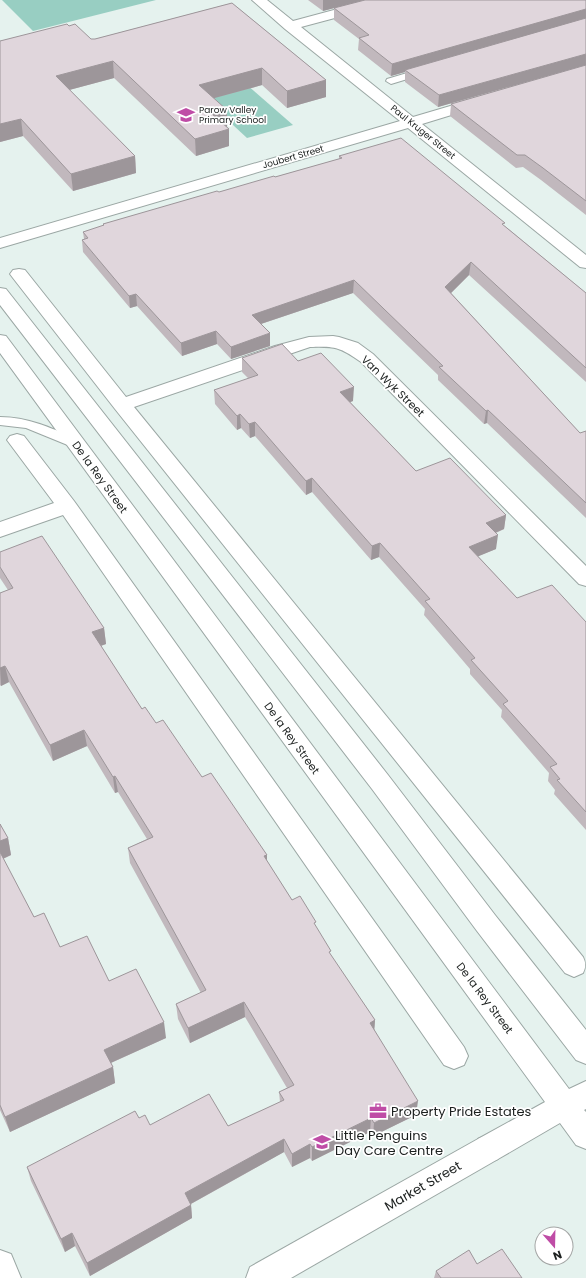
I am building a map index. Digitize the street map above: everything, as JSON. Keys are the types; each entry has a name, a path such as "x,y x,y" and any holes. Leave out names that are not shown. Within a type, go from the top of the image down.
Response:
{"street":[{"name":"Paul Kruger Street","path":"259,0 586,263"},
{"path":"290,26 386,0"},
{"name":"Joubert Street","path":"0,243 495,97"},
{"path":"19,274 574,965"},
{"path":"0,293 380,782 486,923 586,1051"},
{"name":"De la Rey Street","path":"0,340 75,444 575,1100 586,1135"},
{"name":"Van Wyk Street","path":"122,404 281,350 309,342 333,341 352,347 367,358 586,579"},
{"path":"17,440 67,506 454,1056"},
{"path":"0,530 67,506"},
{"name":"Market Street","path":"261,1278 575,1100"},
{"path":"0,1265 6,1278"}],"lane":[{"path":"391,81 436,68"},
{"path":"0,421 17,421 37,425 75,444"}],"green space":[{"path":"2,0 156,0 33,31"},
{"path":"239,78 293,125 247,138 206,100"}],"building":[{"path":"365,0 586,0 586,9 392,64 359,38 369,35 334,8"},
{"path":"232,3 326,80 287,91 262,68 199,85 227,110 212,114 229,129 195,139 113,61 56,76 135,156 71,174 21,119 0,124 0,41 67,24 69,26 75,24 91,39 95,39"},
{"path":"586,18 586,54 439,95 405,70"},
{"path":"586,65 586,201 525,155 517,155 451,104"},
{"path":"401,138 505,223 502,224 586,293 586,368 471,262 445,287 580,433 586,431 586,503 488,410 486,411 439,367 443,366 354,280 252,315 270,333 231,347 216,331 181,343 136,294 129,296 82,240 88,238 83,232 104,225 103,224 217,191 219,192 342,158 339,156"},
{"path":"282,344 298,361 321,353 354,387 340,392 416,471 450,458 506,515 486,523 498,535 469,547 517,598 552,585 586,622 586,812 557,780 560,779 550,767 557,764 503,704 508,701 471,660 475,658 425,601 430,599 380,543 372,546 312,478 306,481 255,422 249,424 240,414 237,416 214,390 258,375 242,358"},
{"path":"42,536 104,628 92,632 142,709 145,707 156,723 163,720 202,777 211,773 267,855 264,856 292,900 300,896 316,922 314,923 331,951 329,952 375,1020 370,1023 418,1101 374,1123 371,1118 312,1147 310,1144 292,1154 284,1139 185,1193 191,1205 87,1263 72,1233 61,1239 27,1167 135,1111 139,1118 145,1115 150,1125 209,1094 228,1126 284,1100 279,1092 294,1085 244,1002 188,1028 176,1004 206,990 128,848 153,837 84,730 50,745 5,666 0,668 0,593 13,588 0,567 0,552"},
{"path":"0,824 8,838 0,841"},
{"path":"0,852 34,917 44,913 60,947 87,936 109,981 136,969 164,1022 104,1050 113,1067 5,1117 0,1105"},
{"path":"502,1249 522,1278 441,1278 436,1271 469,1250 477,1264"}],"place":[{"name":"Parow Valley Primary School","path":"186,115"},
{"name":"Property Pride Estates","path":"378,1111"},
{"name":"Little Penguins Day Care Centre","path":"322,1142"}]}
